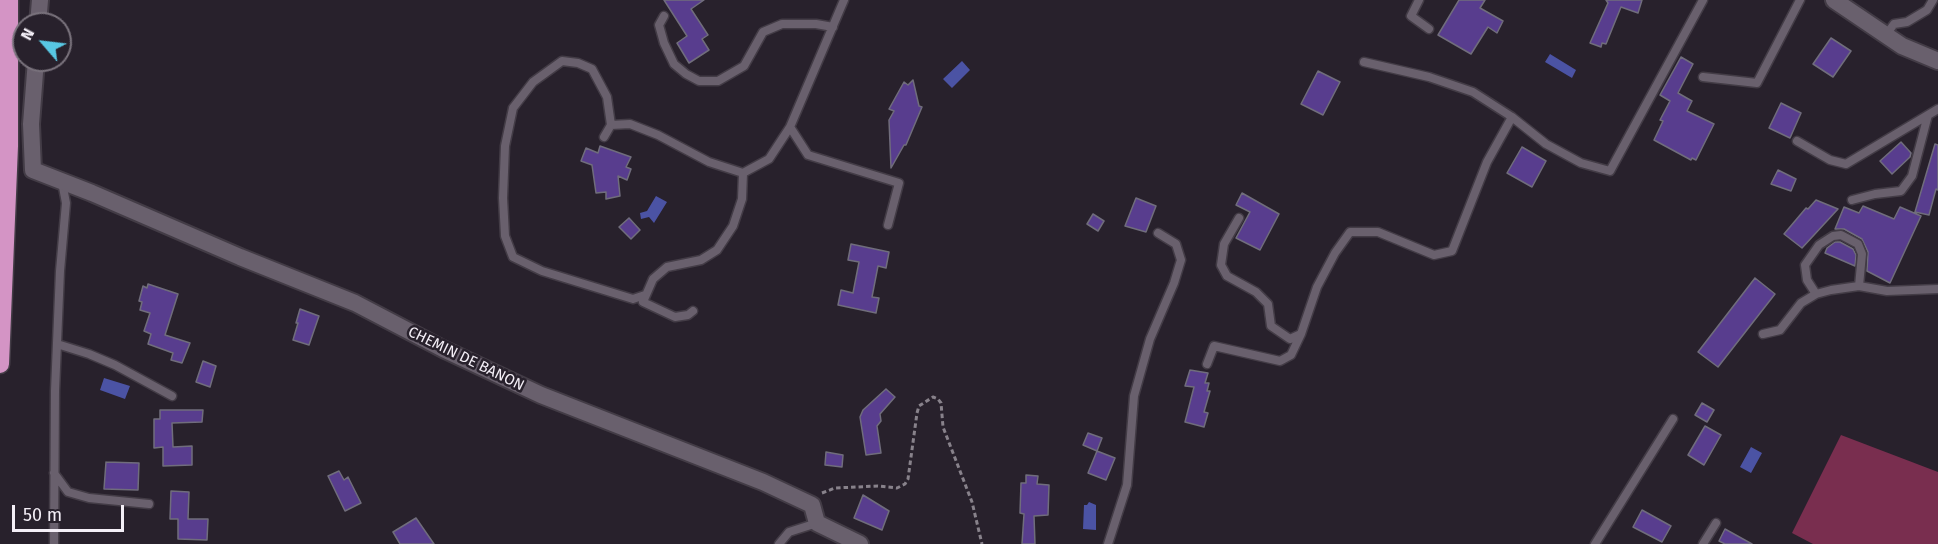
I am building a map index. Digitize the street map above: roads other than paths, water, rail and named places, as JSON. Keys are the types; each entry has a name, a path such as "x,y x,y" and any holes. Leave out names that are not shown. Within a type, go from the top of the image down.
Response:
{"highway":[{"path":"0,364 9,146 9,0"}],"street":[{"path":"1834,0 1902,46 1938,61"},
{"name":"CHEMIN DE BANON","path":"35,72 31,124 33,170 355,303 443,349 541,395 752,478 806,502 812,505 817,523"},
{"path":"817,523 860,544"}],"lane":[{"path":"612,125 630,124 658,135 709,162 743,173 769,159 790,127 844,0"},
{"path":"1419,0 1411,16 1429,29"},
{"path":"1364,62 1429,77 1473,92 1512,117 1546,144 1581,163 1610,171 1703,0"},
{"path":"1703,77 1757,83 1800,0"},
{"path":"1886,35 1894,24 1906,22 1927,10 1933,0"},
{"path":"664,16 659,25 674,64 699,81 718,81 744,66 762,32 782,24 816,24 833,27"},
{"path":"604,137 612,125 607,97 592,69 578,63 562,61 533,82 513,108 506,146 503,198 505,236 513,257 542,271 633,299 645,294"},
{"path":"1797,141 1830,160 1846,164 1938,109"},
{"path":"1852,200 1901,191 1911,176 1928,115"},
{"path":"1207,364 1214,346 1280,361 1291,355 1301,334 1317,287 1335,253 1350,232 1378,232 1434,255 1452,251 1487,162 1512,117"},
{"path":"790,127 808,155 899,183 888,225"},
{"path":"693,311 688,315 675,317 643,302 645,294 653,279 668,267 701,260 717,250 733,225 742,199 743,173"},
{"path":"54,544 57,344 66,204 62,181"},
{"path":"1239,218 1224,244 1221,265 1227,276 1256,292 1268,304 1271,326 1290,339 1301,334"},
{"path":"1108,544 1127,484 1134,396 1149,339 1174,283 1181,260 1176,243 1158,233"},
{"path":"1816,294 1807,280 1805,265 1819,244 1833,236 1840,235 1858,244 1862,254 1859,286"},
{"path":"1763,334 1780,330 1801,303 1816,294 1859,286 1887,291 1938,289"},
{"path":"57,344 98,357 172,396"},
{"path":"1594,544 1673,419"},
{"path":"54,473 68,492 89,498 149,504"},
{"path":"779,544 789,532 817,523"},
{"path":"1703,544 1716,523"}],"water":[{"path":"1550,54 1576,70 1572,78 1545,62"},
{"path":"962,61 970,70 952,88 943,79"},
{"path":"656,196 667,202 654,223 649,217 641,219 640,213 647,211"},
{"path":"104,378 130,386 125,399 100,390"},
{"path":"1751,447 1762,453 1751,473 1740,467"},
{"path":"1089,502 1096,505 1096,530 1083,529 1084,505"}]}
